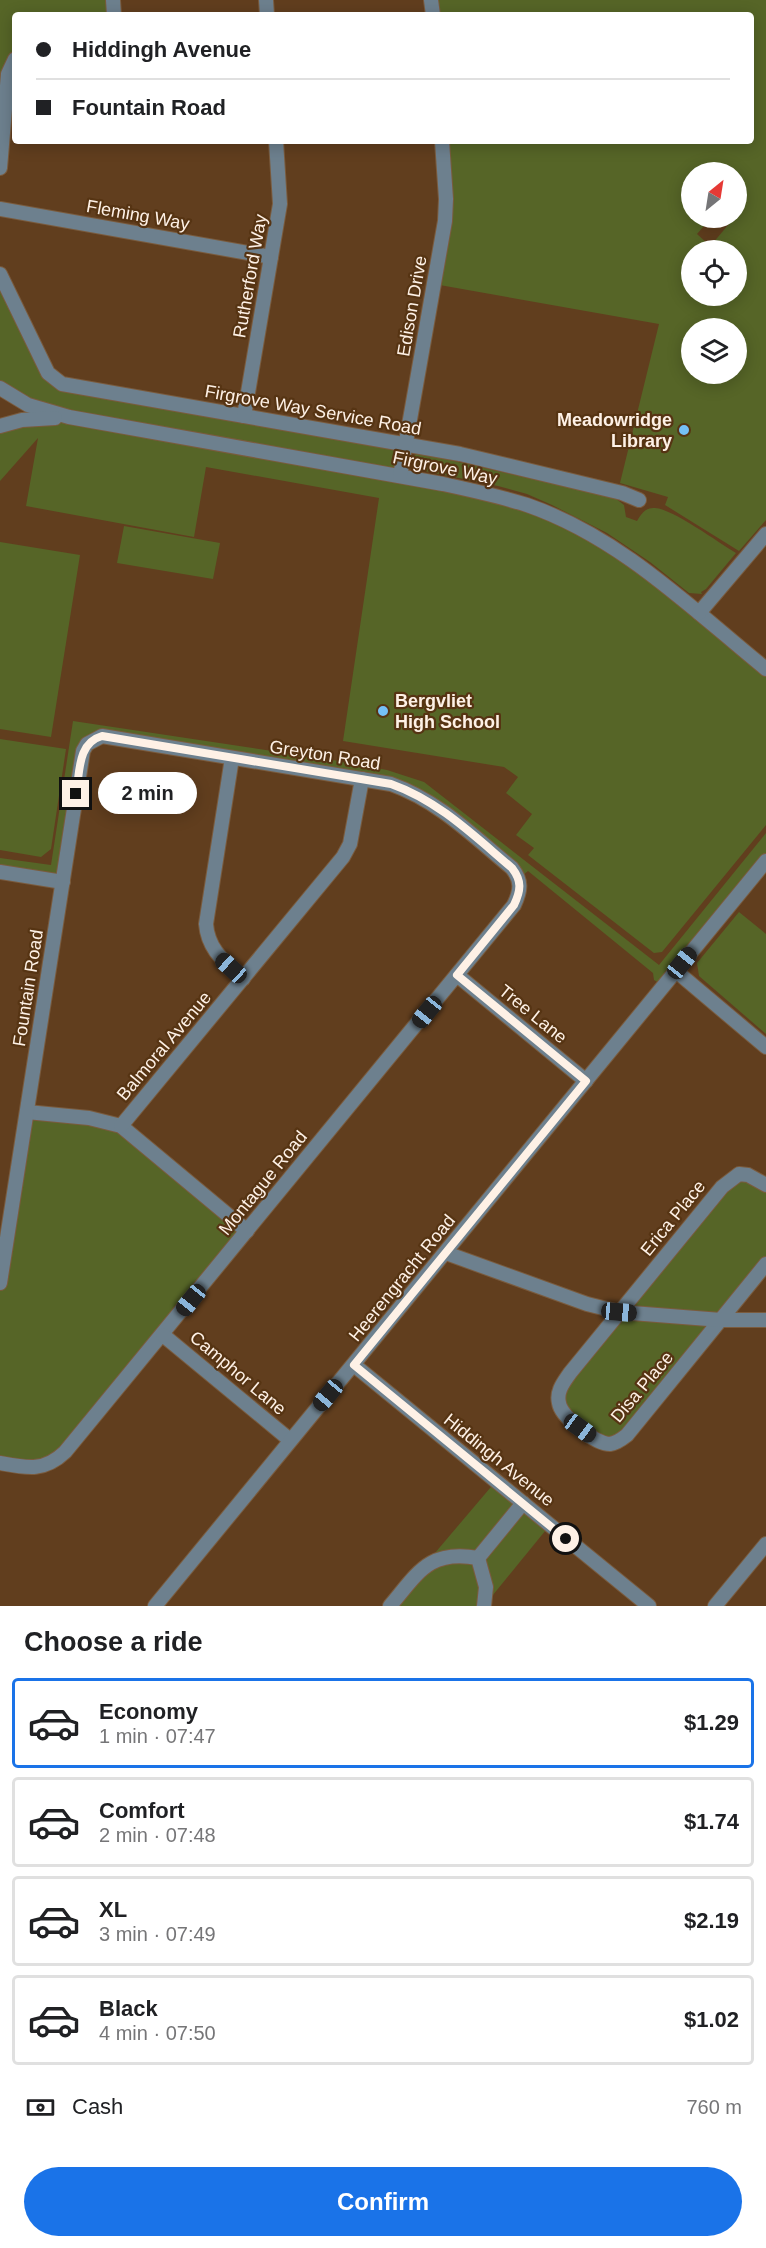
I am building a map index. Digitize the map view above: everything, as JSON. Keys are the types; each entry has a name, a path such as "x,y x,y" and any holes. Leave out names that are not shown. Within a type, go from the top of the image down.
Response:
{"street":[{"path":"0,168 8,74 12,65"},
{"name":"Rutherford Way","path":"244,416 280,204 276,144"},
{"name":"Edison Drive","path":"400,476 446,210 442,144"},
{"name":"Fleming Way","path":"0,208 271,257"},
{"name":"Firgrove Way Service Road","path":"0,274 48,373 62,384 460,454 622,493 639,500"},
{"name":"Firgrove Way","path":"0,388 28,405 69,417 484,492 529,506 604,542 645,570 766,669"},
{"name":"Firgrove Way","path":"0,426 31,418 69,417"},
{"path":"699,613 766,534"},
{"name":"Greyton Road","path":"94,739 102,736 391,784 412,791 432,802 512,868 519,878"},
{"name":"Fountain Road","path":"0,1283 83,751 94,739"},
{"path":"232,758 206,924 207,935 212,947 219,957 243,979"},
{"name":"Balmoral Avenue","path":"121,1126 343,857 350,844 362,779"},
{"path":"766,861 676,971 766,1047"},
{"path":"0,872 63,882"},
{"name":"Montague Road","path":"0,1463 31,1467 44,1466 55,1461 163,1335 514,905 520,891 519,878"},
{"name":"Heerengracht Road","path":"155,1606 676,971"},
{"name":"Tree Lane","path":"457,975 586,1081"},
{"path":"27,1112 89,1118 121,1126 247,1230"},
{"name":"Erica Place","path":"619,1312 730,1179 739,1174 748,1175 766,1185"},
{"path":"446,1253 587,1304 619,1312 721,1320 766,1320"},
{"path":"721,1320 766,1264"},
{"name":"Disa Place","path":"619,1312 570,1372 558,1395 561,1411 569,1419 593,1438 611,1444 627,1435 721,1320"},
{"name":"Camphor Lane","path":"163,1335 290,1440"},
{"name":"Hiddingh Avenue","path":"354,1365 649,1606"},
{"path":"478,1558 523,1503"},
{"path":"716,1606 766,1544"},
{"path":"390,1606 429,1562 444,1557 478,1558"},
{"path":"478,1558 486,1587 484,1606"}],"green space":[{"path":"0,0 113,0 114,12 12,12 12,81 0,168"},
{"path":"431,0 766,0 766,520 739,551 665,505 668,497 620,483 659,324 434,284 445,221 442,144 754,144 754,12 433,12","holes":["681,162 747,162 747,228 726,228 715,240 747,240 747,306 681,306 681,240 704,240 697,234 702,228 681,228"]},
{"path":"0,274 54,379 406,444 400,476 484,492 604,542 766,669 766,825 662,952 654,953 528,855 534,848 516,835 532,814 506,793 518,777 504,767 343,741 379,498 206,467 194,537 26,506 38,438 0,481 0,426 41,418 0,388"},
{"path":"419,453 615,498 624,505 626,517 637,521 646,510 655,508 663,510 684,520 736,553 701,592 702,594 689,593 650,562 607,533 552,505 527,494 498,486 415,469 409,463 410,457"},
{"path":"124,526 220,543 213,579 117,563"},
{"path":"0,542 80,555 51,737 0,729"},
{"path":"73,721 339,761 387,770 424,782 659,965 766,833 766,861 664,986 654,980 653,973 528,871 519,878 412,791 102,736 87,743 63,882 0,872 0,858 51,865"},
{"path":"0,739 66,749 51,849 41,857 0,850"},
{"path":"739,912 766,934 766,1034 699,976 697,963"},
{"path":"27,1112 107,1121 247,1231 55,1461 0,1463 0,1280"},
{"path":"739,1174 766,1185 766,1264 611,1444 569,1419 561,1386"},
{"path":"496,1481 550,1525 484,1606 390,1606"}],"place":[{"name":"Meadowridge Library","path":"684,430"},
{"name":"Bergvliet High School","path":"383,711"}],"route":[{"path":"76,794 83,751 87,744 102,736 391,784 412,791 432,802 512,868 519,878 520,891 514,905 457,975 586,1081 354,1365 566,1539"}]}
